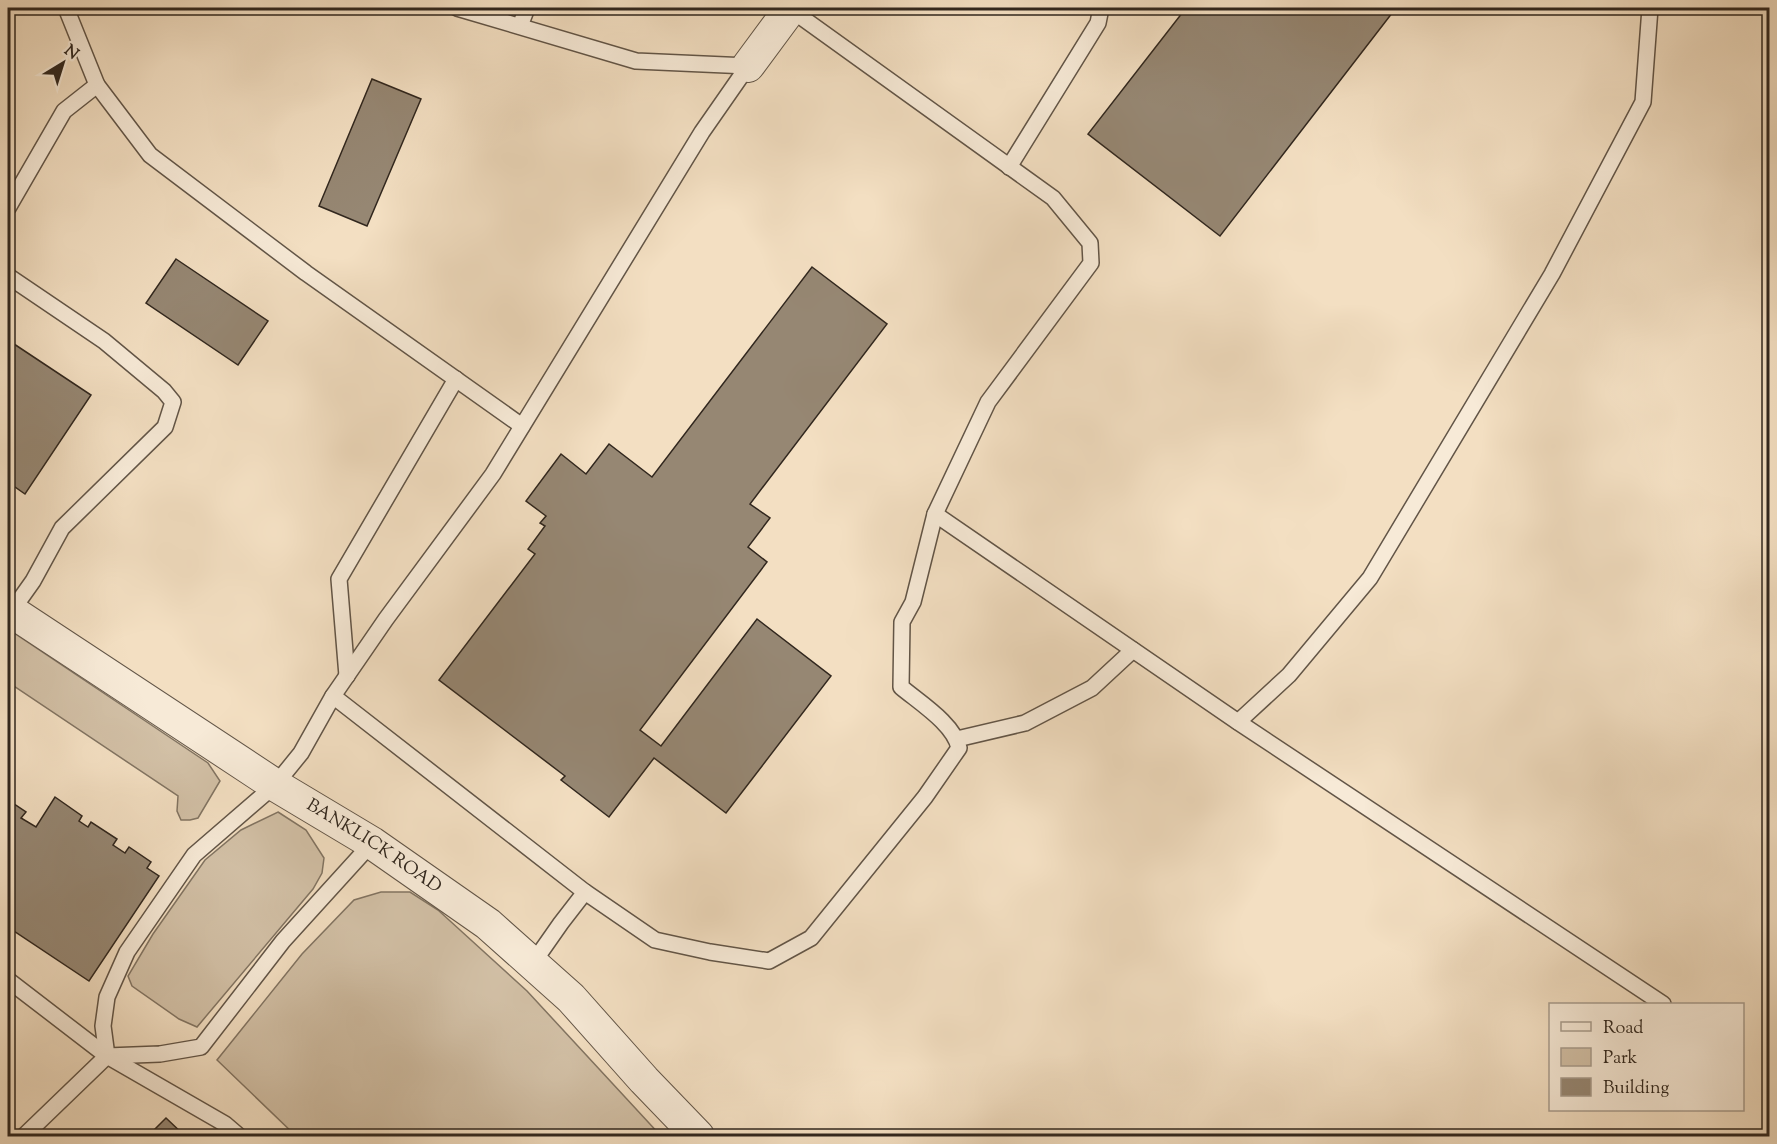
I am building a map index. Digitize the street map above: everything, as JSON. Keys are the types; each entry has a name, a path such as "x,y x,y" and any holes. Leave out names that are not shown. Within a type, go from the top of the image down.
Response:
{"street":[{"path":"748,66 791,8"},
{"name":"BANKLICK ROAD","path":"9,611 275,785 372,843 488,924 572,998 698,1137"}],"lane":[{"path":"66,8 97,86 150,155 306,273 522,426"},
{"path":"457,8 636,61 748,66"},
{"path":"520,26 527,8"},
{"path":"333,696 585,892 655,940 710,952 769,961 811,938 925,797 959,748 957,739 950,729 901,687 902,622 913,602 935,514 988,402 1091,263 1090,243 1053,198 791,8"},
{"path":"1009,166 1098,23 1101,8"},
{"path":"1238,722 1289,675 1370,578 1552,274 1643,102 1650,8"},
{"path":"107,1056 103,1026 108,998 127,952 194,855 275,785 301,753 333,696 492,474 702,132 748,66"},
{"path":"8,208 64,111 97,86"},
{"path":"8,276 104,341 164,391 173,402 165,427 62,528 33,581 9,611"},
{"path":"347,676 339,579 456,379"},
{"path":"935,514 1238,722 1660,1003"},
{"path":"957,739 1024,723 1092,688 1133,650"},
{"path":"24,1137 107,1056 160,1054 201,1047 283,941 372,843"},
{"path":"533,963 585,892"},
{"path":"8,980 107,1056 225,1124 239,1137"}],"green space":[{"path":"8,629 208,763 220,781 198,818 181,820 177,811 178,796 8,682"},
{"path":"278,812 306,830 324,858 322,873 313,889 197,1027 179,1019 132,986 128,976 153,934 205,860 241,830"},
{"path":"381,892 410,892 438,910 527,991 661,1136 296,1136 217,1060 302,954 354,900"}],"building":[{"path":"1186,8 1396,8 1220,236 1088,134"},
{"path":"372,79 421,99 367,226 319,206"},
{"path":"176,259 268,321 238,365 146,303"},
{"path":"812,267 887,324 750,504 770,518 748,547 767,562 640,730 661,746 757,619 831,676 726,813 654,758 609,817 561,780 565,776 439,680 535,554 528,549 545,526 540,523 546,516 526,501 561,454 586,474 609,444 652,477"},
{"path":"8,340 91,395 25,494 8,482"},
{"path":"55,797 82,816 79,821 88,827 91,822 117,839 113,845 125,853 129,847 151,862 147,868 159,876 89,981 8,927 8,800 26,812 21,818 36,827"},
{"path":"166,1118 185,1136 148,1136"}]}
